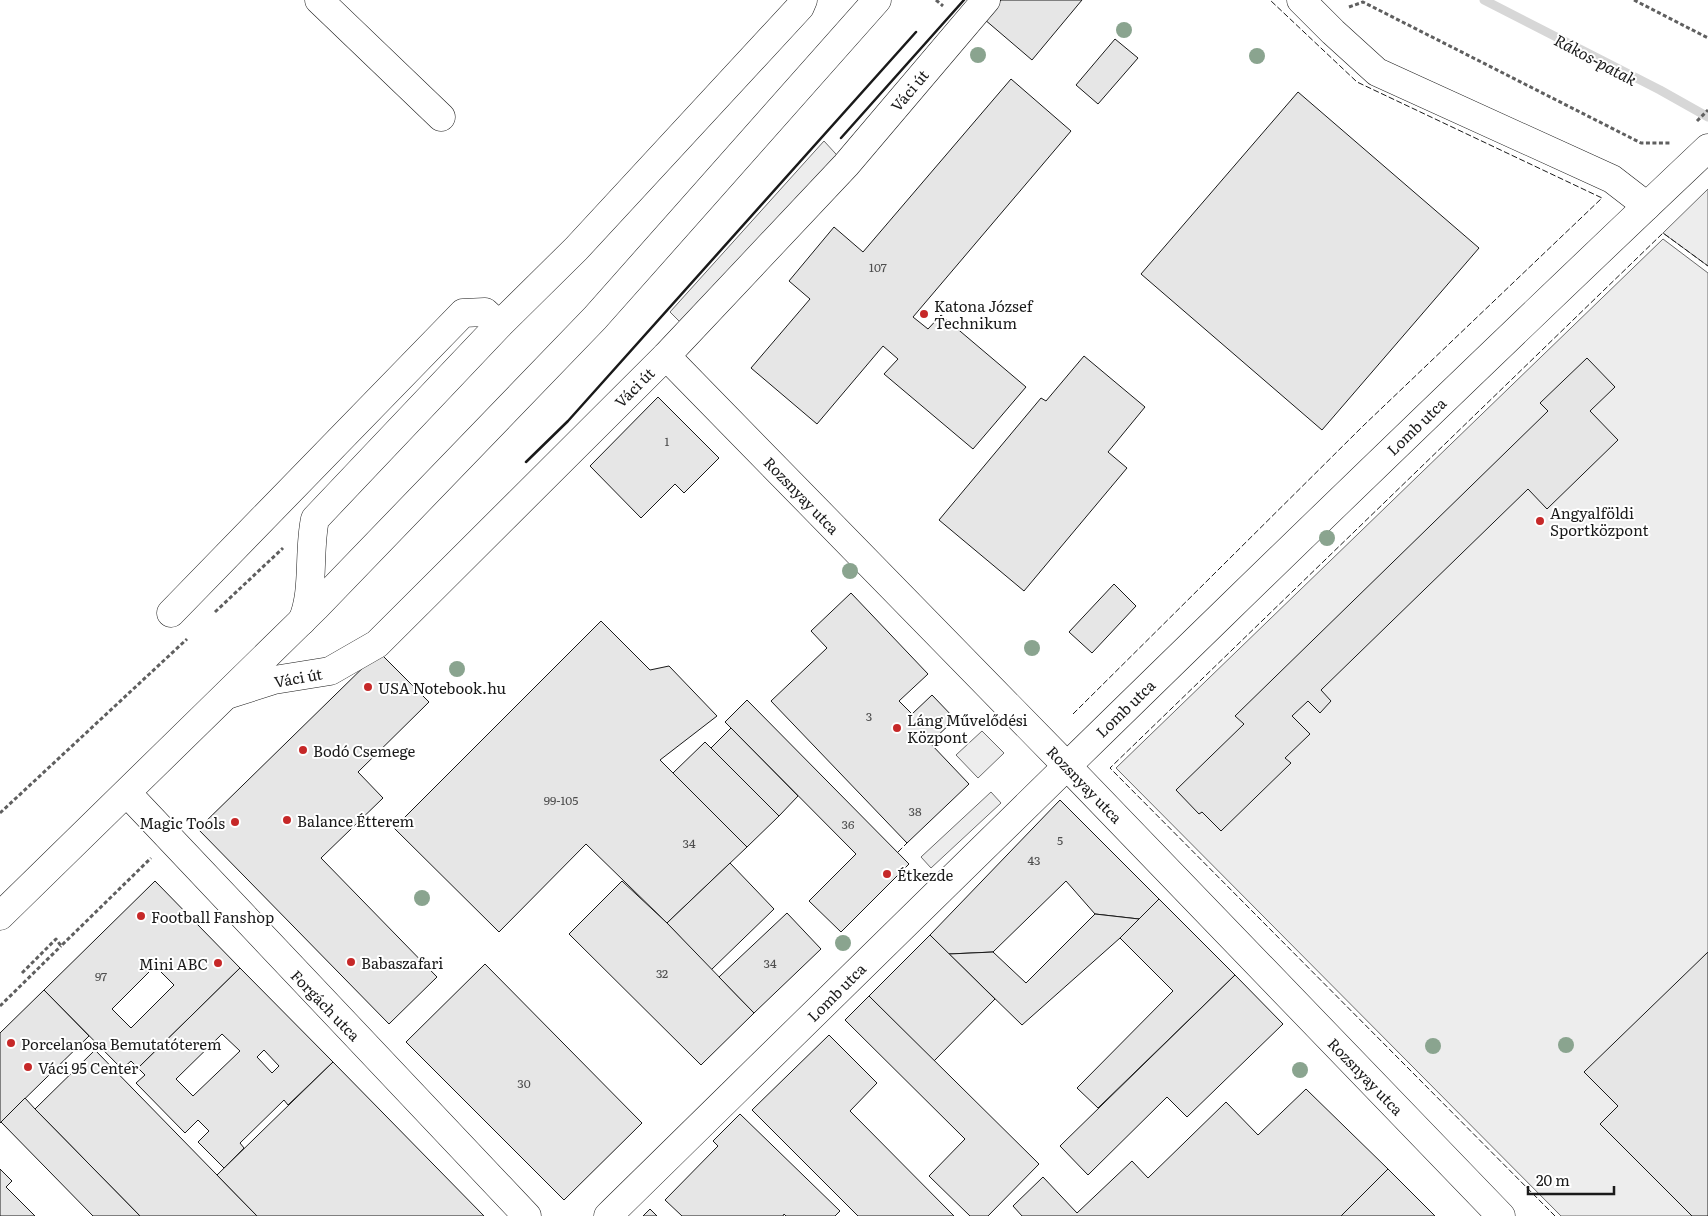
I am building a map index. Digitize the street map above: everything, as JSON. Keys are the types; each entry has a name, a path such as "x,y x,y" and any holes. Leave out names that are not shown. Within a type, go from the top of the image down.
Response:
{"street":[{"path":"319,0 441,117"},
{"path":"302,621 308,609 311,534 315,519 500,325 576,249 800,7 803,0"},
{"name":"Váci út","path":"2,914 302,621 595,318 877,0"},
{"name":"Váci út","path":"227,695 274,680 330,671 377,644 666,356 846,165 986,0"},
{"path":"1301,0 1332,32 1377,72 1612,179 1647,206"},
{"name":"Lomb utca","path":"608,1216 1066,765 1702,153"},
{"path":"171,613 463,314 485,312 500,325"},
{"name":"Rozsnyay utca","path":"666,356 1066,765 1501,1216"},
{"name":"Forgách utca","path":"127,793 169,840 527,1216"}],"path":[{"path":"936,0 943,6"},
{"path":"1634,0 1708,38"},
{"path":"1332,32 1344,9 1363,2 1641,143 1673,144"},
{"path":"215,612 315,519"},
{"path":"0,813 193,632"},
{"path":"0,1006 169,840"},
{"path":"22,973 56,939 61,946"}],"shaded area":[{"path":"824,141 846,165 689,331 670,312"},
{"path":"1708,189 1708,266 1663,233"},
{"name":"Angyalföldi Sportközpont","path":"1663,239 1708,273 1708,1216 1561,1216 1116,768"},
{"path":"982,731 1004,753 978,778 956,755"},
{"path":"991,792 1001,803 931,868 921,857"}],"building":[{"path":"1001,0 1082,0 1032,60 984,19"},
{"path":"1115,39 1138,58 1098,104 1076,85"},
{"path":"1011,79 1071,131 913,317 928,329 941,315 1026,387 973,449 884,374 898,359 883,346 817,424 751,368 810,299 789,281 834,227 863,252"},
{"path":"1298,92 1479,248 1322,430 1141,274"},
{"path":"1084,356 1145,407 1108,452 1127,468 1024,591 939,520 1041,398 1046,401"},
{"path":"1587,358 1615,387 1590,411 1618,440 1547,509 1528,489 1321,690 1331,701 1320,713 1308,701 1292,716 1310,734 1285,758 1291,763 1221,831 1202,812 1199,814 1176,790 1244,724 1235,716 1548,411 1540,403"},
{"path":"658,397 719,458 684,493 675,484 641,518 590,466"},
{"path":"1114,584 1136,606 1092,653 1069,632"},
{"path":"851,593 928,674 899,701 912,714 932,695 955,719 930,743 969,784 907,843 771,701 827,648 811,631"},
{"path":"601,621 650,670 669,666 717,716 660,760 747,847 667,923 586,844 499,932 394,828"},
{"path":"379,652 429,702 358,772 383,798 321,858 437,977 389,1024 198,829"},
{"path":"747,700 909,864 841,932 809,901 856,854 725,722"},
{"path":"731,728 798,796 779,816 711,748"},
{"path":"705,742 779,816 747,847 673,773"},
{"path":"1060,800 1159,899 1139,919 1095,914 1066,881 993,952 949,954 930,935"},
{"path":"730,863 774,909 711,970 667,923"},
{"path":"155,881 240,968 138,1068 131,1061 122,1069 44,990","holes":["155,966 174,985 131,1028 112,1009"]},
{"path":"622,881 667,923 754,1013 701,1065 569,934"},
{"path":"1159,899 1235,975 1098,1108 1077,1088 1173,991 1120,938"},
{"path":"787,913 821,949 754,1013 719,977"},
{"path":"1095,914 1139,919 1022,1025 949,954 993,952 1026,983"},
{"path":"930,935 995,999 934,1061 869,996"},
{"path":"1708,952 1708,1216 1692,1216 1600,1124 1618,1106 1584,1072"},
{"path":"485,964 642,1123 564,1200 406,1042"},
{"path":"240,968 333,1062 288,1105 284,1100 240,1143 244,1148 224,1168 198,1142 209,1131 198,1120 185,1133 136,1083 145,1075 138,1068","holes":["222,1034 240,1051 193,1096 176,1079","264,1050 279,1066 272,1073 257,1057"]},
{"path":"1235,975 1283,1024 1187,1117 1167,1097 1088,1175 1060,1146"},
{"name":"Váci 95 Center","path":"44,990 89,1036 0,1123 0,1033"},
{"path":"869,996 1039,1164 988,1216 970,1216 929,1176 965,1139 845,1020"},
{"path":"829,1035 877,1083 850,1111 954,1216 858,1216 752,1110"},
{"path":"95,1050 257,1216 140,1216 35,1109"},
{"path":"333,1062 484,1216 257,1216 217,1175"},
{"path":"1306,1089 1388,1169 1341,1216 1022,1216 1013,1206 1043,1177 1077,1213 1132,1161 1148,1178 1226,1102 1258,1135"},
{"path":"25,1098 140,1216 93,1216 1,1122"},
{"path":"740,1114 840,1211 835,1216 786,1216 784,1214 783,1216 682,1216 665,1200 718,1146 713,1141"},
{"path":"0,1169 12,1181 6,1187 35,1216 0,1216"},
{"path":"1388,1169 1435,1216 1341,1216"},
{"path":"650,1209 657,1216 643,1216"}],"waterway":[{"name":"Rákos-patak","path":"1484,0 1660,90 1708,117"}],"fence":[{"path":"1073,714 1363,426 1602,198 1357,82 1270,0"},
{"path":"1555,1216 1110,768 1663,233 1708,266"},
{"path":"898,852 907,843"}],"wall":[{"path":"841,138 964,0"},
{"path":"526,462 568,421 916,32"}],"place":[{"name":"Katona József Technikum","path":"924,314"},
{"name":"Angyalföldi Sportközpont","path":"1540,521"},
{"name":"USA Notebook.hu","path":"368,687"},
{"name":"Láng Művelődési Központ","path":"897,728"},
{"name":"Bodó Csemege","path":"303,750"},
{"name":"Balance Étterem","path":"287,820"},
{"name":"Magic Tools","path":"235,822"},
{"name":"Étkezde","path":"887,874"},
{"name":"Football Fanshop","path":"141,916"},
{"name":"Babaszafari","path":"351,962"},
{"name":"Mini ABC","path":"218,963"},
{"name":"Porcelanosa Bemutatóterem","path":"11,1043"},
{"name":"Váci 95 Center","path":"28,1067"}]}
